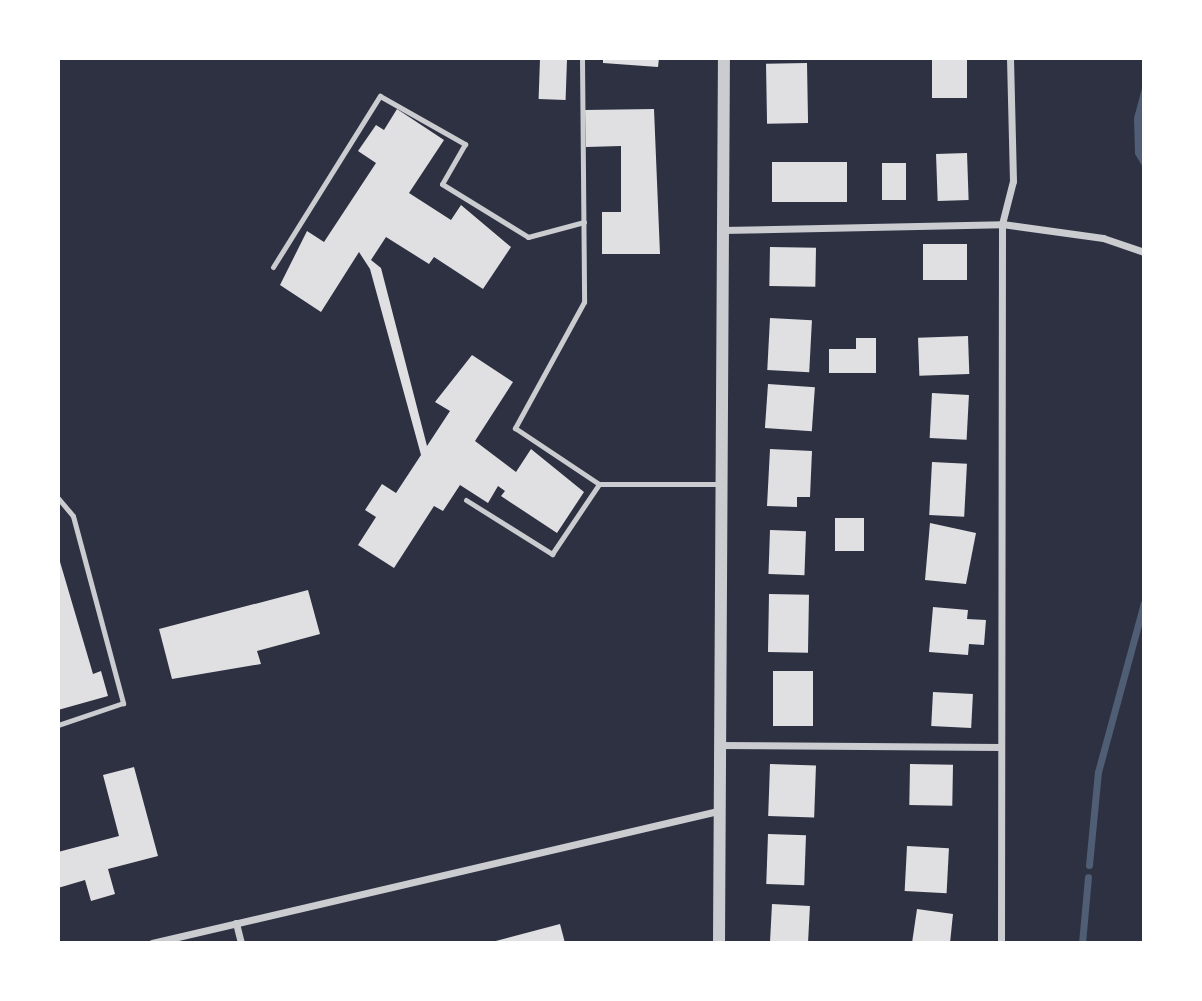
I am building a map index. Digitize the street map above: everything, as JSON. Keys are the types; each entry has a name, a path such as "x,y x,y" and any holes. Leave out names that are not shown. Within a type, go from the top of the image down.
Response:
{"street":[{"path":"719,943 718,745 724,58"},
{"path":"1001,943 1002,224 1013,181 1010,58"},
{"path":"721,230 1002,224 1103,238 1144,252"},
{"path":"718,745 1001,747"},
{"path":"152,943 719,811"},
{"path":"236,923 241,943"}],"lane":[{"path":"582,58 584,302 515,428 599,484 720,484"},
{"path":"273,267 380,96 465,144 443,184 528,237 584,222"},
{"path":"466,500 552,554 599,484"},
{"path":"58,498 73,516 123,703 58,725"}],"water":[{"path":"1144,81 1144,169 1135,154 1134,118"}],"building":[{"path":"603,58 659,58 658,67 603,63"},
{"path":"932,58 967,58 967,98 932,98"},
{"path":"540,59 567,60 566,100 539,99"},
{"path":"807,63 808,123 767,124 766,64"},
{"path":"397,109 444,140 409,193 451,220 461,205 511,247 483,289 434,257 429,264 386,237 371,260 381,268 427,446 450,411 435,402 472,355 513,382 475,441 516,472 531,449 584,492 557,533 501,496 505,491 498,486 488,503 460,485 443,511 434,506 394,568 358,545 376,517 365,510 382,484 396,493 421,455 370,269 359,252 321,312 280,285 307,231 324,242 376,163 358,151 376,125 384,130"},
{"path":"654,109 660,254 602,254 602,212 621,212 621,146 586,147 585,110"},
{"path":"967,153 969,200 938,201 936,154"},
{"path":"772,162 847,162 847,202 772,202"},
{"path":"882,163 906,163 906,200 882,200"},
{"path":"923,244 967,244 967,280 923,280"},
{"path":"770,247 816,248 815,287 769,286"},
{"path":"770,318 812,320 809,372 767,370"},
{"path":"968,336 969,374 919,376 918,338"},
{"path":"856,338 876,338 876,373 829,373 829,349 856,349"},
{"path":"768,384 815,387 812,431 765,428"},
{"path":"932,393 969,395 967,440 930,438"},
{"path":"770,449 812,451 810,497 797,497 797,507 767,506"},
{"path":"932,462 967,464 964,517 929,515"},
{"path":"835,518 864,518 864,551 835,551"},
{"path":"930,523 976,533 966,584 925,580"},
{"path":"770,530 806,531 804,575 768,574"},
{"path":"58,555 93,674 101,671 108,696 58,710"},
{"path":"308,590 320,634 257,651 261,664 172,679 159,629"},
{"path":"769,594 809,595 808,653 768,652"},
{"path":"933,607 968,610 967,619 986,620 984,645 969,644 968,655 929,652"},
{"path":"773,671 813,671 813,726 773,726"},
{"path":"933,692 973,694 971,728 931,726"},
{"path":"770,764 816,766 814,818 768,816"},
{"path":"910,764 953,765 952,806 909,805"},
{"path":"134,767 158,856 108,869 115,894 91,901 85,880 58,888 58,852 119,836 103,775"},
{"path":"768,834 806,835 804,885 766,884"},
{"path":"907,846 949,848 947,893 905,891"},
{"path":"772,904 810,906 808,943 770,943"},
{"path":"917,909 953,914 950,943 912,943"},
{"path":"560,924 565,943 492,943 492,942"}],"waterway":[{"path":"1089,865 1098,772 1144,603"},
{"path":"1082,943 1088,877"}]}
